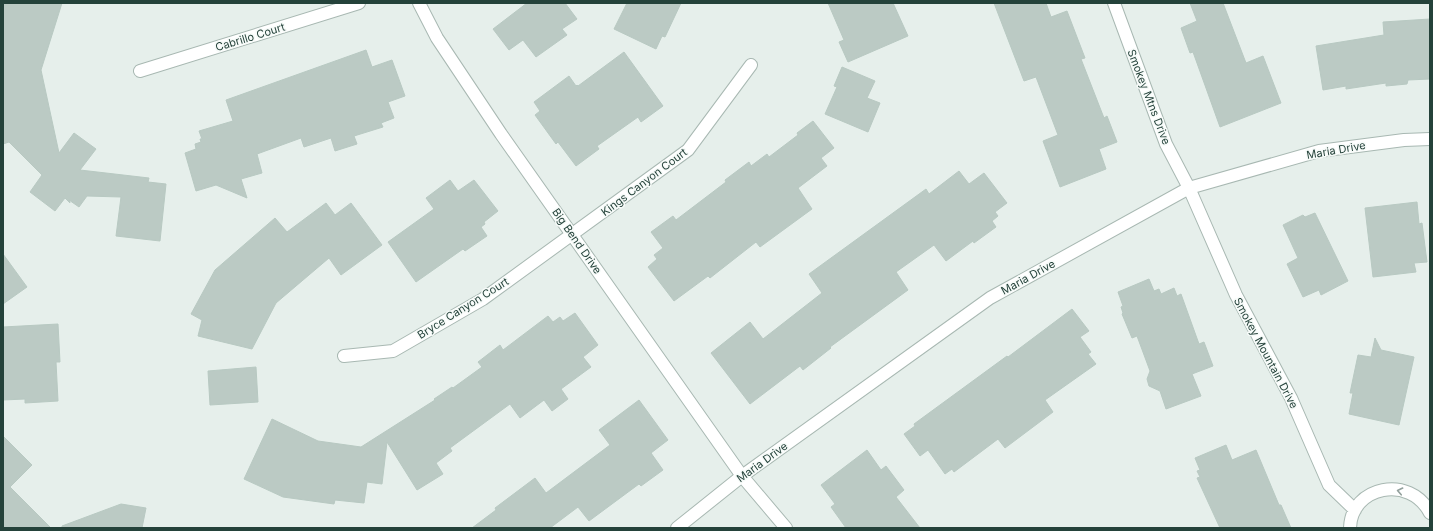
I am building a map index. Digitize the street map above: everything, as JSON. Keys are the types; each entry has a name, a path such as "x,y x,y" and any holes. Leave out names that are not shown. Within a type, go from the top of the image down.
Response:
{"street":[{"name":"Cabrillo Court","path":"140,71 359,3"},
{"name":"Big Bend Drive","path":"419,3 441,44 501,134 573,234 742,476 786,528"},
{"name":"Smokey Mtns Drive","path":"1114,3 1166,144 1189,188"},
{"name":"Kings Canyon Court","path":"573,234 688,150 751,65"},
{"name":"Maria Drive","path":"677,528 742,476 990,298 1189,188 1319,151 1430,138"},
{"name":"Smokey Mountain Drive","path":"1189,188 1236,295 1291,398 1330,485 1355,510"},
{"name":"Bryce Canyon Court","path":"344,356 394,351 483,299 573,234"},
{"path":"1350,528 1355,510 1364,499 1376,492 1389,489 1403,490 1416,496 1426,505 1430,513"}],"building":[{"path":"3,3 62,3 41,70 59,153 74,133 96,149 80,170 149,178 148,182 166,184 160,241 116,236 121,197 87,196 79,207 69,200 70,203 65,198 55,211 30,192 42,175 9,142 3,144"},
{"path":"527,3 565,3 577,19 562,29 567,35 536,57 523,40 509,50 493,29"},
{"path":"627,3 681,3 665,37 662,36 656,49 614,29"},
{"path":"828,3 893,3 908,36 848,62 839,42 844,40"},
{"path":"994,3 1046,3 1051,17 1067,11 1085,58 1081,59 1104,118 1107,116 1117,142 1099,149 1106,169 1060,187 1043,141 1058,135 1036,77 1024,81"},
{"path":"1190,3 1223,3 1246,63 1263,56 1281,103 1220,127 1193,52 1190,53 1181,28 1197,21"},
{"path":"1430,19 1430,79 1408,80 1407,84 1386,86 1386,83 1346,89 1346,86 1323,90 1316,46 1384,35 1383,22"},
{"path":"366,50 372,67 392,60 405,96 388,102 394,118 381,123 383,127 354,136 357,144 335,151 331,138 304,147 301,138 257,154 262,173 241,179 247,198 216,185 196,191 185,153 196,149 195,144 201,142 200,139 202,139 199,131 233,121 226,100"},
{"path":"624,52 663,106 641,122 638,117 597,146 599,149 576,166 558,142 556,144 535,115 540,111 534,102 569,76 576,86 578,86"},
{"path":"842,67 875,81 867,98 880,103 868,132 825,114 837,87 834,86"},
{"path":"813,121 834,148 821,158 827,166 798,188 812,209 760,247 756,242 710,278 708,276 674,301 648,267 657,259 654,255 663,248 651,232 673,216 676,220 726,182 725,180 749,162 751,166 767,154 769,157 798,135 797,133"},
{"path":"959,171 969,184 984,173 1007,203 995,212 998,216 992,221 996,227 974,243 973,241 946,261 934,245 896,272 908,290 830,347 831,348 803,370 800,366 750,404 711,353 750,322 763,339 822,293 809,274 926,189 929,194"},
{"path":"450,180 458,191 474,180 498,211 484,222 485,224 481,227 487,236 465,251 463,249 416,282 388,242 434,209 426,198"},
{"path":"1417,202 1419,224 1422,223 1427,262 1414,263 1416,272 1373,277 1365,208"},
{"path":"326,203 335,215 351,203 382,245 341,275 329,258 276,303 252,349 198,336 202,320 191,314 215,270 275,218 287,232"},
{"path":"1315,213 1348,281 1321,295 1319,290 1303,297 1287,264 1298,258 1283,225 1303,215 1305,217"},
{"path":"3,254 27,287 3,304"},
{"path":"1149,279 1154,291 1159,289 1161,294 1174,288 1177,296 1181,294 1199,344 1204,342 1213,366 1192,374 1201,396 1166,409 1160,391 1149,386 1147,379 1150,371 1137,336 1132,338 1122,314 1121,307 1123,306 1118,292"},
{"path":"1072,309 1089,331 1080,337 1091,352 1088,354 1096,364 1045,400 1053,412 1005,448 998,439 954,472 952,469 945,474 928,450 920,456 904,434 915,426 914,424"},
{"path":"575,313 598,345 583,357 591,367 561,389 568,399 552,411 544,400 520,418 510,404 450,448 452,451 436,463 443,474 417,490 387,442 382,484 367,482 364,503 335,500 334,504 283,497 244,479 272,419 318,441 361,447 435,400 434,399 452,387 453,388 482,367 478,362 500,345 503,350 548,316 553,322 560,317 563,321"},
{"path":"58,324 60,362 56,362 58,401 25,403 25,399 3,400 3,327"},
{"path":"1375,338 1381,350 1414,357 1399,425 1349,414 1353,393 1350,393 1358,355 1371,357"},
{"path":"256,367 258,402 210,405 208,371"},
{"path":"639,400 668,440 651,453 663,470 641,486 639,484 589,521 578,507 550,528 472,528 496,510 495,508 535,478 546,493 610,445 599,430"},
{"path":"3,436 32,465 10,487 51,528 3,528"},
{"path":"1226,445 1232,460 1256,450 1279,505 1281,505 1291,528 1220,528 1197,478 1200,477 1197,471 1200,470 1195,458"},
{"path":"867,450 881,470 886,466 904,490 896,497 920,528 846,528 831,507 835,504 821,485"},
{"path":"121,504 146,508 142,528 62,528 62,526"}]}
